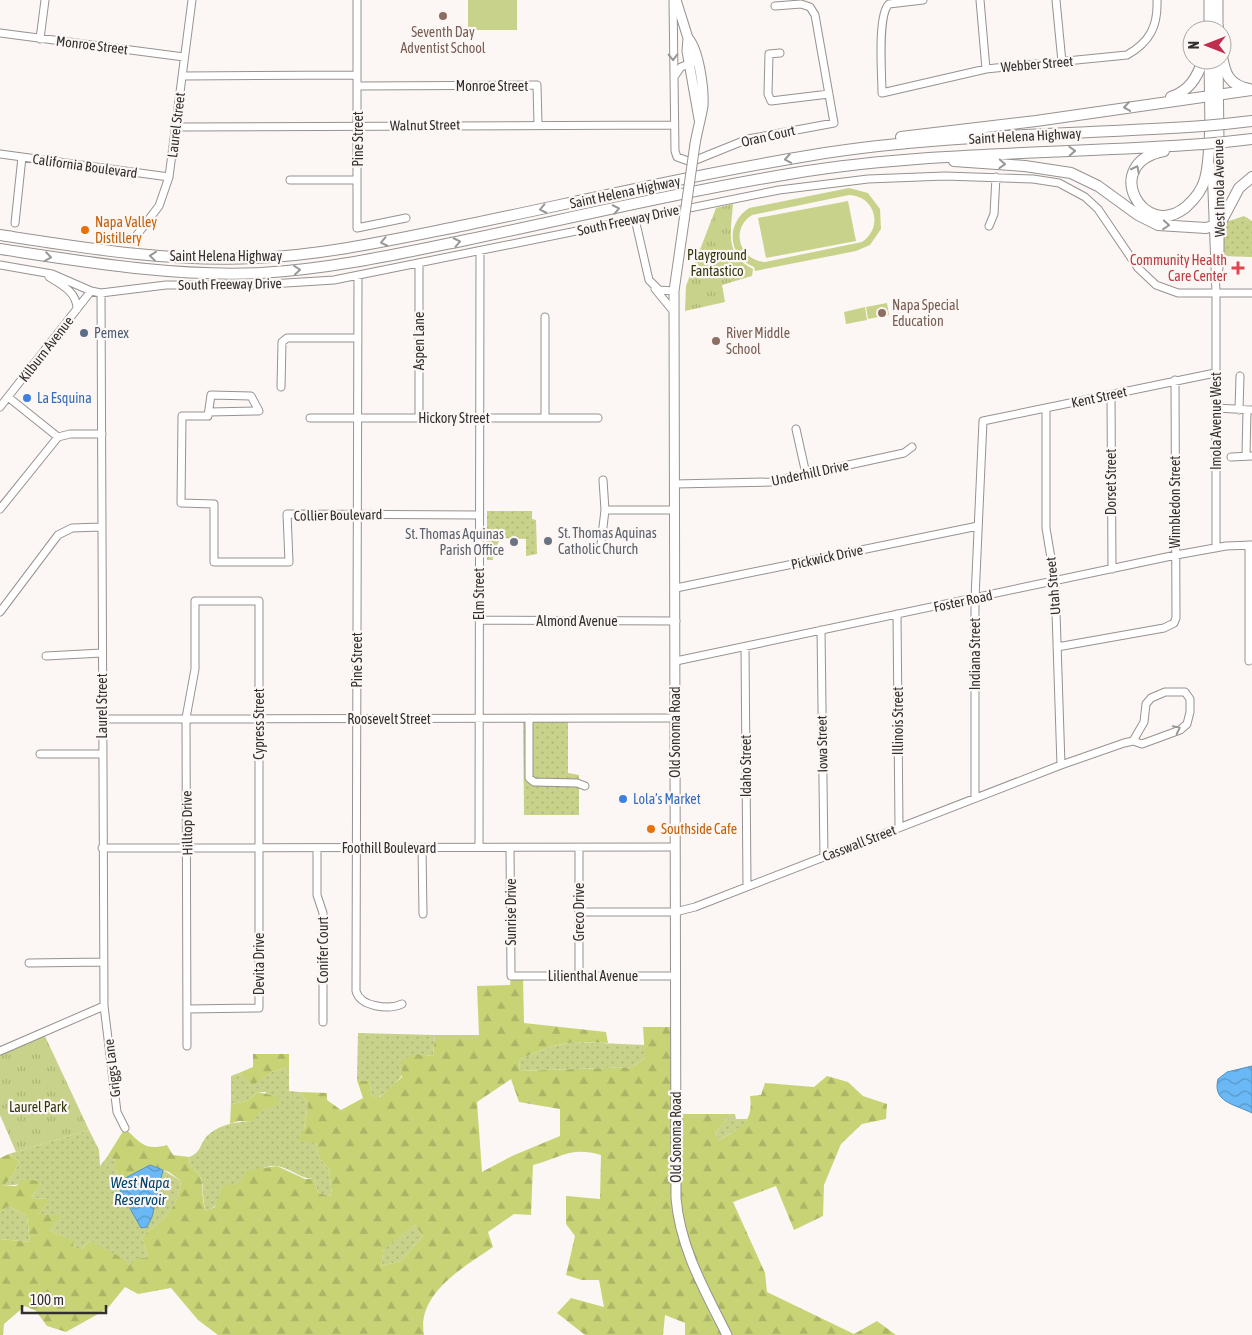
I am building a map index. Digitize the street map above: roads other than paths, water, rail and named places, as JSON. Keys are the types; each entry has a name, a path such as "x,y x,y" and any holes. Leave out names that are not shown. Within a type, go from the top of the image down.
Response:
{"highway":[{"path":"1153,104 1175,96 1189,88 1199,70"},
{"path":"1226,70 1228,79 1236,86 1252,90"},
{"path":"836,151 864,143 920,134 1036,121 1252,90"},
{"name":"Saint Helena Highway","path":"0,235 158,257 231,259 304,255 374,244 765,163 836,151 949,139 1207,129 1225,124 1252,122"},
{"path":"1203,144 1156,153 1138,163 1131,183 1133,194 1139,205 1149,212 1163,216 1175,214 1193,200 1206,178 1207,129"},
{"name":"Saint Helena Highway","path":"0,249 113,266 177,272 234,274 307,269 378,258 770,177 901,159 1203,144 1252,139"},
{"path":"901,159 1011,164 1056,169 1085,178 1138,215 1158,225 1216,226 1236,193 1252,177"}],"main road":[{"name":"Old Sonoma Road","path":"674,0 688,38 694,45 694,62 702,86 702,106 674,291 676,588 674,976 677,1216 690,1260 728,1335"},
{"path":"1209,0 1212,20"},
{"path":"1215,20 1218,0"},
{"name":"West Imola Avenue","path":"1210,70 1214,94 1216,226"},
{"name":"West Imola Avenue","path":"1207,129 1217,70"}],"street":[{"path":"40,38 45,0"},
{"name":"Laurel Street","path":"133,240 159,206 169,177 192,0"},
{"name":"Pine Street","path":"357,0 357,228 406,218"},
{"name":"Old Sonoma Road","path":"674,0 674,125 677,157"},
{"name":"Webber Street","path":"924,0 889,4 885,8 882,20 882,93 986,69 1127,55 1140,47 1154,30 1157,0"},
{"path":"980,0 986,69"},
{"path":"1056,0 1062,62"},
{"path":"775,6 801,4 810,7 815,15 829,94 771,101 768,94 769,54 780,53"},
{"name":"Monroe Street","path":"0,33 184,57"},
{"path":"674,78 681,67 694,62"},
{"path":"182,76 358,75"},
{"name":"Monroe Street","path":"358,86 537,85 538,124"},
{"name":"Oran Court","path":"677,157 691,162 748,139 834,123 829,94"},
{"name":"Walnut Street","path":"177,126 674,125"},
{"name":"West Imola Avenue","path":"1207,129 1216,226 1216,293"},
{"name":"California Boulevard","path":"0,154 169,177"},
{"path":"15,223 22,157"},
{"name":"South Freeway Drive","path":"0,265 40,271 91,291 101,293 158,286 254,285 358,276 780,190 836,182 910,177 996,177 1053,182 1072,189 1098,209 1146,278 1166,290 1178,293 1252,293"},
{"path":"989,226 994,214 996,177"},
{"path":"290,180 357,180"},
{"path":"635,219 645,272 652,285 674,312"},
{"name":"Elm Street","path":"479,847 478,515 480,251"},
{"name":"Aspen Lane","path":"419,264 419,418"},
{"path":"40,271 73,294 77,309"},
{"name":"Pine Street","path":"358,276 357,996 365,1002 382,1006 402,1004"},
{"path":"652,285 666,292 674,291"},
{"name":"Kilburn Avenue","path":"0,407 91,291"},
{"name":"Laurel Street","path":"101,293 104,1006"},
{"name":"Imola Avenue West","path":"1216,293 1216,548"},
{"path":"545,418 546,317"},
{"path":"282,387 282,342 287,338 358,338"},
{"name":"Kent Street","path":"983,421 1215,373"},
{"path":"1231,457 1249,456 1246,410 1240,376"},
{"name":"Wimbledon Street","path":"1057,648 1164,628 1174,623 1176,618 1175,380"},
{"name":"Collier Boulevard","path":"209,412 258,411 251,396 211,395 208,416 182,416 181,503 214,504 214,562 288,562 287,514 478,515"},
{"name":"Dorset Street","path":"1111,395 1112,568"},
{"path":"8,397 58,437"},
{"name":"Utah Street","path":"1046,408 1046,528 1055,582 1061,765"},
{"path":"1216,408 1246,410"},
{"name":"Hickory Street","path":"310,418 598,418"},
{"name":"Indiana Street","path":"975,798 975,598 983,421"},
{"path":"796,430 806,474"},
{"path":"0,509 58,437 70,434 102,434"},
{"name":"Underhill Drive","path":"674,484 770,482 904,453 912,446"},
{"path":"602,544 603,480"},
{"path":"604,510 675,510"},
{"name":"Pickwick Drive","path":"676,588 978,526"},
{"path":"0,612 58,535 72,528 102,527"},
{"path":"1249,661 1251,545"},
{"name":"Foster Road","path":"676,661 1176,555 1216,548 1251,545"},
{"name":"Cypress Street","path":"195,601 259,601 260,847"},
{"name":"Hilltop Drive","path":"187,1046 186,718 195,669 195,601"},
{"name":"Illinois Street","path":"897,614 899,827"},
{"name":"Almond Avenue","path":"479,620 676,621"},
{"name":"Iowa Street","path":"821,630 824,857"},
{"name":"Idaho Street","path":"745,647 747,886"},
{"path":"46,656 102,653"},
{"name":"Casswall Street","path":"579,912 675,912 695,907 1061,765 1133,741 1142,744 1180,730 1187,724 1190,699 1185,692 1164,692 1151,698 1146,704 1144,722 1133,741"},
{"path":"529,718 529,778 534,782 577,783 585,786"},
{"name":"Roosevelt Street","path":"103,719 675,718"},
{"path":"40,754 102,754"},
{"name":"Devita Drive","path":"187,1009 258,1008 260,847"},
{"name":"Foothill Boulevard","path":"102,848 675,848"},
{"name":"Conifer Court","path":"317,848 318,895 323,913 323,1022"},
{"path":"422,848 423,914"},
{"name":"Sunrise Drive","path":"510,848 511,976"},
{"name":"Greco Drive","path":"579,848 579,975"},
{"path":"28,963 104,962"},
{"name":"Lilienthal Avenue","path":"511,976 674,976"},
{"path":"0,1051 104,1006"},
{"name":"Griggs Lane","path":"104,1006 117,1112 125,1128"}],"water":[{"path":"1252,1066 1252,1113 1226,1101 1218,1093 1217,1087 1218,1079 1227,1072"},
{"name":"West Napa Reservoir","path":"150,1165 163,1170 152,1217 147,1227 141,1228 116,1183"}],"place":[{"name":"Seventh Day Adventist School","path":"443,16"},
{"name":"Napa Valley Distillery","path":"85,230"},
{"name":"Community Health Care Center","path":"1238,268"},
{"name":"Napa Special Education","path":"882,313"},
{"name":"Pemex","path":"84,333"},
{"name":"River Middle School","path":"716,341"},
{"name":"La Esquina","path":"27,398"},
{"name":"St. Thomas Aquinas Catholic Church","path":"548,541"},
{"name":"St. Thomas Aquinas Parish Office","path":"514,542"},
{"name":"Lola’s Market","path":"623,799"},
{"name":"Southside Cafe","path":"651,829"}],"park label":[{"name":"Playground Fantastico","path":"717,264"},
{"name":"Laurel Park","path":"38,1107"}]}
